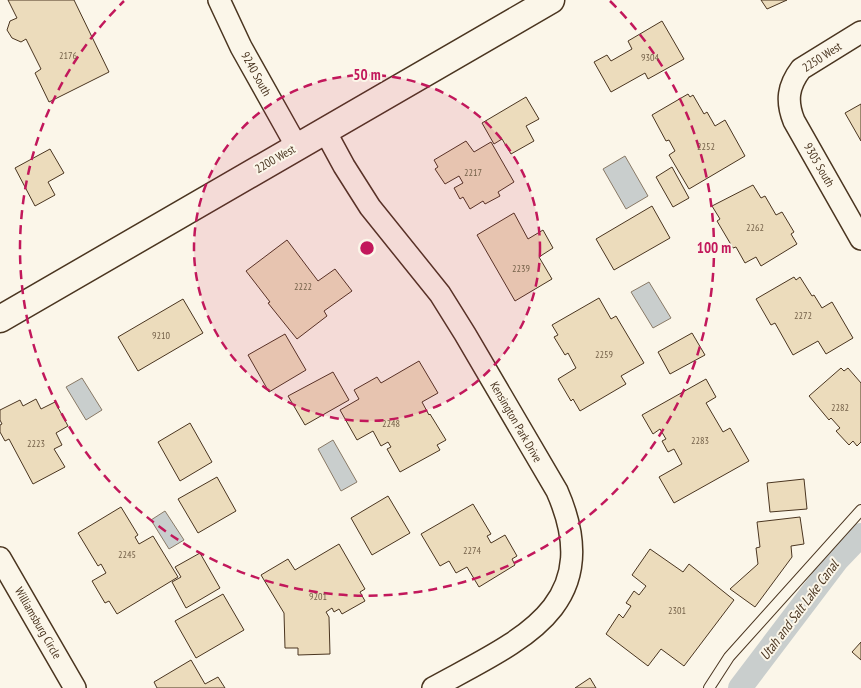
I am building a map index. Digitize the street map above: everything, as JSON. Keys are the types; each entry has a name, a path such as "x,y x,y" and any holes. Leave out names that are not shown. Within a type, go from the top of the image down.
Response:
{"street":[{"name":"9240 South","path":"219,0 241,47 297,147"},
{"name":"2200 West","path":"0,318 551,0"},
{"name":"2250 West","path":"790,88 794,78 805,66 861,32"},
{"name":"9305 South","path":"790,88 789,110 794,121 861,239"},
{"name":"Kensington Park Drive","path":"325,131 370,207 440,294 465,334 557,491 570,528 573,553 569,575 557,601 543,620 519,640 433,688"},
{"name":"Williamsburg Circle","path":"0,558 75,688"}],"lane":[{"path":"709,688 729,658 861,510"}],"shaded area":[{"path":"625,156 648,196 626,209 603,169"},
{"path":"649,282 671,318 653,328 631,292"},
{"path":"82,378 102,410 86,420 66,387"},
{"path":"333,440 357,482 341,491 318,449"},
{"path":"165,511 184,540 169,549 151,520"}],"building":[{"path":"8,0 74,0 109,72 49,102 35,73 41,69 26,39 21,42 12,38 7,30 10,21 17,18"},
{"path":"761,0 787,0 767,9"},
{"path":"662,21 684,59 648,79 645,73 611,92 594,62 607,55 611,61 632,49 628,41"},
{"path":"688,94 690,97 693,95 704,114 707,112 715,126 725,120 745,156 689,189 669,155 675,151 669,140 666,141 652,115"},
{"path":"526,97 539,119 526,126 534,141 511,154 502,139 494,144 482,123"},
{"path":"861,104 861,141 845,113"},
{"path":"466,141 474,152 491,142 514,182 498,192 500,196 485,204 483,201 470,209 463,197 460,199 454,188 463,183 459,176 445,184 435,169 438,167 434,160"},
{"path":"50,149 64,173 48,182 55,195 35,206 15,168"},
{"path":"672,167 689,198 673,207 656,177"},
{"path":"753,185 761,198 765,196 776,215 782,212 794,232 791,234 797,244 761,266 756,257 745,263 736,247 733,248 717,221 720,219 712,206"},
{"path":"652,206 670,238 614,270 596,239"},
{"path":"514,213 528,239 543,230 553,248 539,257 552,279 515,301 477,235"},
{"path":"287,240 318,281 335,269 352,291 324,311 327,316 297,339 268,303 270,302 246,271"},
{"path":"794,277 796,280 800,277 822,308 832,302 853,338 826,354 818,341 793,355 775,323 771,325 756,299"},
{"path":"599,298 611,319 616,316 644,363 621,376 626,384 580,411 573,399 571,401 558,379 576,368 568,353 565,355 554,337 558,335 552,325"},
{"path":"183,299 203,333 138,371 118,337"},
{"path":"692,333 705,355 670,374 658,352"},
{"path":"285,334 306,370 269,392 248,355"},
{"path":"419,361 438,393 422,402 446,440 437,445 440,450 400,472 387,449 391,447 388,442 381,446 373,431 357,440 340,410 359,399 354,390 377,377 381,383"},
{"path":"841,368 844,371 848,368 861,383 861,442 857,446 853,441 849,445 836,431 840,428 831,418 829,420 809,396"},
{"path":"333,372 349,400 305,425 288,396"},
{"path":"706,379 716,397 706,403 723,432 730,428 749,461 674,503 659,477 682,464 674,449 668,452 662,441 666,439 660,429 653,434 642,415"},
{"path":"36,399 41,409 55,402 68,426 56,433 62,445 54,449 65,467 33,484 9,439 5,441 0,432 0,425 2,424 0,410 20,400 23,406"},
{"path":"190,423 212,462 180,481 158,442"},
{"path":"217,477 236,511 198,533 178,499"},
{"path":"804,479 807,509 770,512 767,483"},
{"path":"388,496 410,533 372,555 351,518"},
{"path":"473,504 491,534 487,536 491,543 505,535 517,556 512,559 515,565 479,587 467,567 456,573 449,561 440,566 421,534"},
{"path":"121,507 138,535 135,537 139,544 153,536 178,577 117,614 109,601 105,603 92,581 106,573 101,564 98,566 78,533"},
{"path":"800,517 804,544 791,546 792,557 755,607 730,589 758,564 756,548 760,547 757,522"},
{"path":"339,544 365,589 360,592 365,601 342,614 339,609 334,612 332,608 326,612 329,617 330,654 298,655 298,648 285,648 284,613 261,575 288,559 295,570"},
{"path":"650,549 683,572 689,564 734,600 684,666 661,649 648,666 606,634 619,614 623,618 631,606 626,603 634,591 639,595 646,586 632,575"},
{"path":"200,553 220,588 186,608 172,582 181,577 175,567"},
{"path":"223,594 244,630 196,658 175,621"},
{"path":"861,642 861,660 852,652"},
{"path":"191,660 205,684 218,677 225,688 157,688 154,682"},
{"path":"590,678 596,688 575,688"}],"waterway":[{"name":"Utah and Salt Lake Canal","path":"740,688 837,560 861,535"}]}
